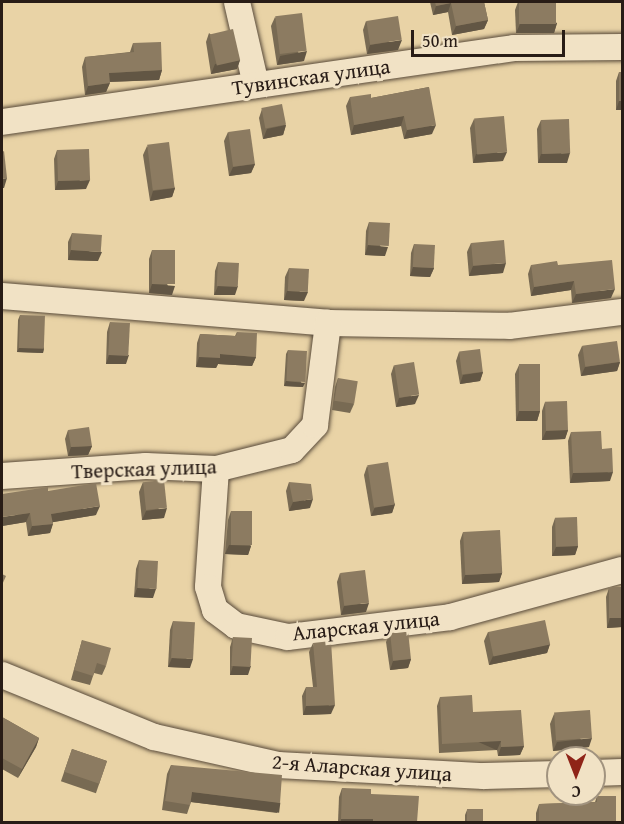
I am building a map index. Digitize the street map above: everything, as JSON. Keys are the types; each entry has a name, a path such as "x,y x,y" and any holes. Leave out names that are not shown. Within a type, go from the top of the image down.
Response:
{"street":[{"path":"237,2 256,85"},
{"name":"Тувинская улица","path":"2,122 514,48 622,46"},
{"path":"2,296 328,323 509,326 622,312"},
{"name":"Тверская улица","path":"2,476 146,466 216,469 292,450 315,425 328,323"},
{"name":"Аларская улица","path":"216,469 208,587 215,610 236,626 288,637 450,617 622,570"},
{"name":"2-я Аларская улица","path":"2,675 154,737 278,765 484,776 546,774"},
{"path":"606,773 622,772"}],"building":[{"path":"435,2 484,2 488,20 456,26 451,3 436,6"},
{"path":"519,2 556,2 556,24 519,24"},
{"path":"302,13 307,51 280,54 275,16"},
{"path":"398,16 402,40 370,45 366,21"},
{"path":"233,29 240,60 217,66 210,34"},
{"path":"161,42 162,70 109,73 110,83 88,86 85,57 134,52 133,43"},
{"path":"619,72 622,72 622,101 619,101"},
{"path":"429,87 436,125 407,130 404,116 354,125 350,97 371,94 371,98"},
{"path":"282,104 286,125 265,129 261,108"},
{"path":"504,116 507,152 477,154 474,119"},
{"path":"569,119 570,153 542,154 541,120"},
{"path":"250,129 255,164 233,167 228,132"},
{"path":"169,142 175,188 153,190 147,145"},
{"path":"89,149 90,180 58,181 57,150"},
{"path":"4,151 7,178 2,179 2,152"},
{"path":"369,222 390,223 389,246 368,245"},
{"path":"72,233 102,235 101,252 71,250"},
{"path":"504,240 506,263 473,266 471,243"},
{"path":"414,244 435,245 434,268 413,267"},
{"path":"152,250 175,250 175,284 152,284"},
{"path":"612,260 615,289 576,294 574,281 534,287 531,265 557,261 558,265"},
{"path":"218,262 239,263 238,287 217,286"},
{"path":"289,268 309,269 308,292 288,291"},
{"path":"20,315 45,316 44,349 19,348"},
{"path":"110,322 130,323 128,356 108,355"},
{"path":"237,332 257,333 256,357 220,354 220,358 199,357 200,334 236,336"},
{"path":"617,341 620,362 585,367 582,346"},
{"path":"480,349 483,372 462,374 459,352"},
{"path":"288,350 307,351 305,382 286,381"},
{"path":"414,362 419,395 399,398 394,365"},
{"path":"519,364 540,364 540,411 519,411"},
{"path":"338,378 358,381 354,404 334,401"},
{"path":"567,401 568,430 546,431 545,402"},
{"path":"89,427 92,446 71,447 68,430"},
{"path":"601,431 602,449 612,448 613,472 573,473 571,432"},
{"path":"388,462 395,504 374,508 367,465"},
{"path":"164,480 167,508 146,510 143,482"},
{"path":"289,482 311,484 313,499 293,502"},
{"path":"96,483 100,506 51,514 53,524 32,526 30,513 2,517 2,494 48,487 48,491"},
{"path":"231,511 252,511 252,545 231,545"},
{"path":"577,517 578,546 556,547 555,518"},
{"path":"500,530 502,573 465,575 463,532"},
{"path":"139,560 158,561 157,589 138,588"},
{"path":"365,570 369,603 344,606 340,573"},
{"path":"609,587 622,587 622,618 609,618"},
{"path":"545,620 550,644 493,657 488,632"},
{"path":"173,621 195,622 193,659 171,658"},
{"path":"408,631 411,659 393,661 390,633"},
{"path":"233,637 252,638 250,667 231,666"},
{"path":"82,640 111,648 106,666 97,663 93,676 74,670"},
{"path":"331,641 335,705 306,706 306,687 317,687 313,643"},
{"path":"472,695 473,712 521,710 524,746 501,747 501,741 442,744 440,697"},
{"path":"590,710 592,738 556,740 554,713"},
{"path":"2,717 39,738 22,769 2,758"},
{"path":"72,749 107,761 99,784 64,772"},
{"path":"171,765 282,775 280,803 192,792 190,805 165,801"},
{"path":"342,788 371,789 371,794 419,796 417,822 341,819"},
{"path":"606,796 616,796 616,822 539,822 539,804 606,806"},
{"path":"467,809 483,809 483,822 467,822"}]}
